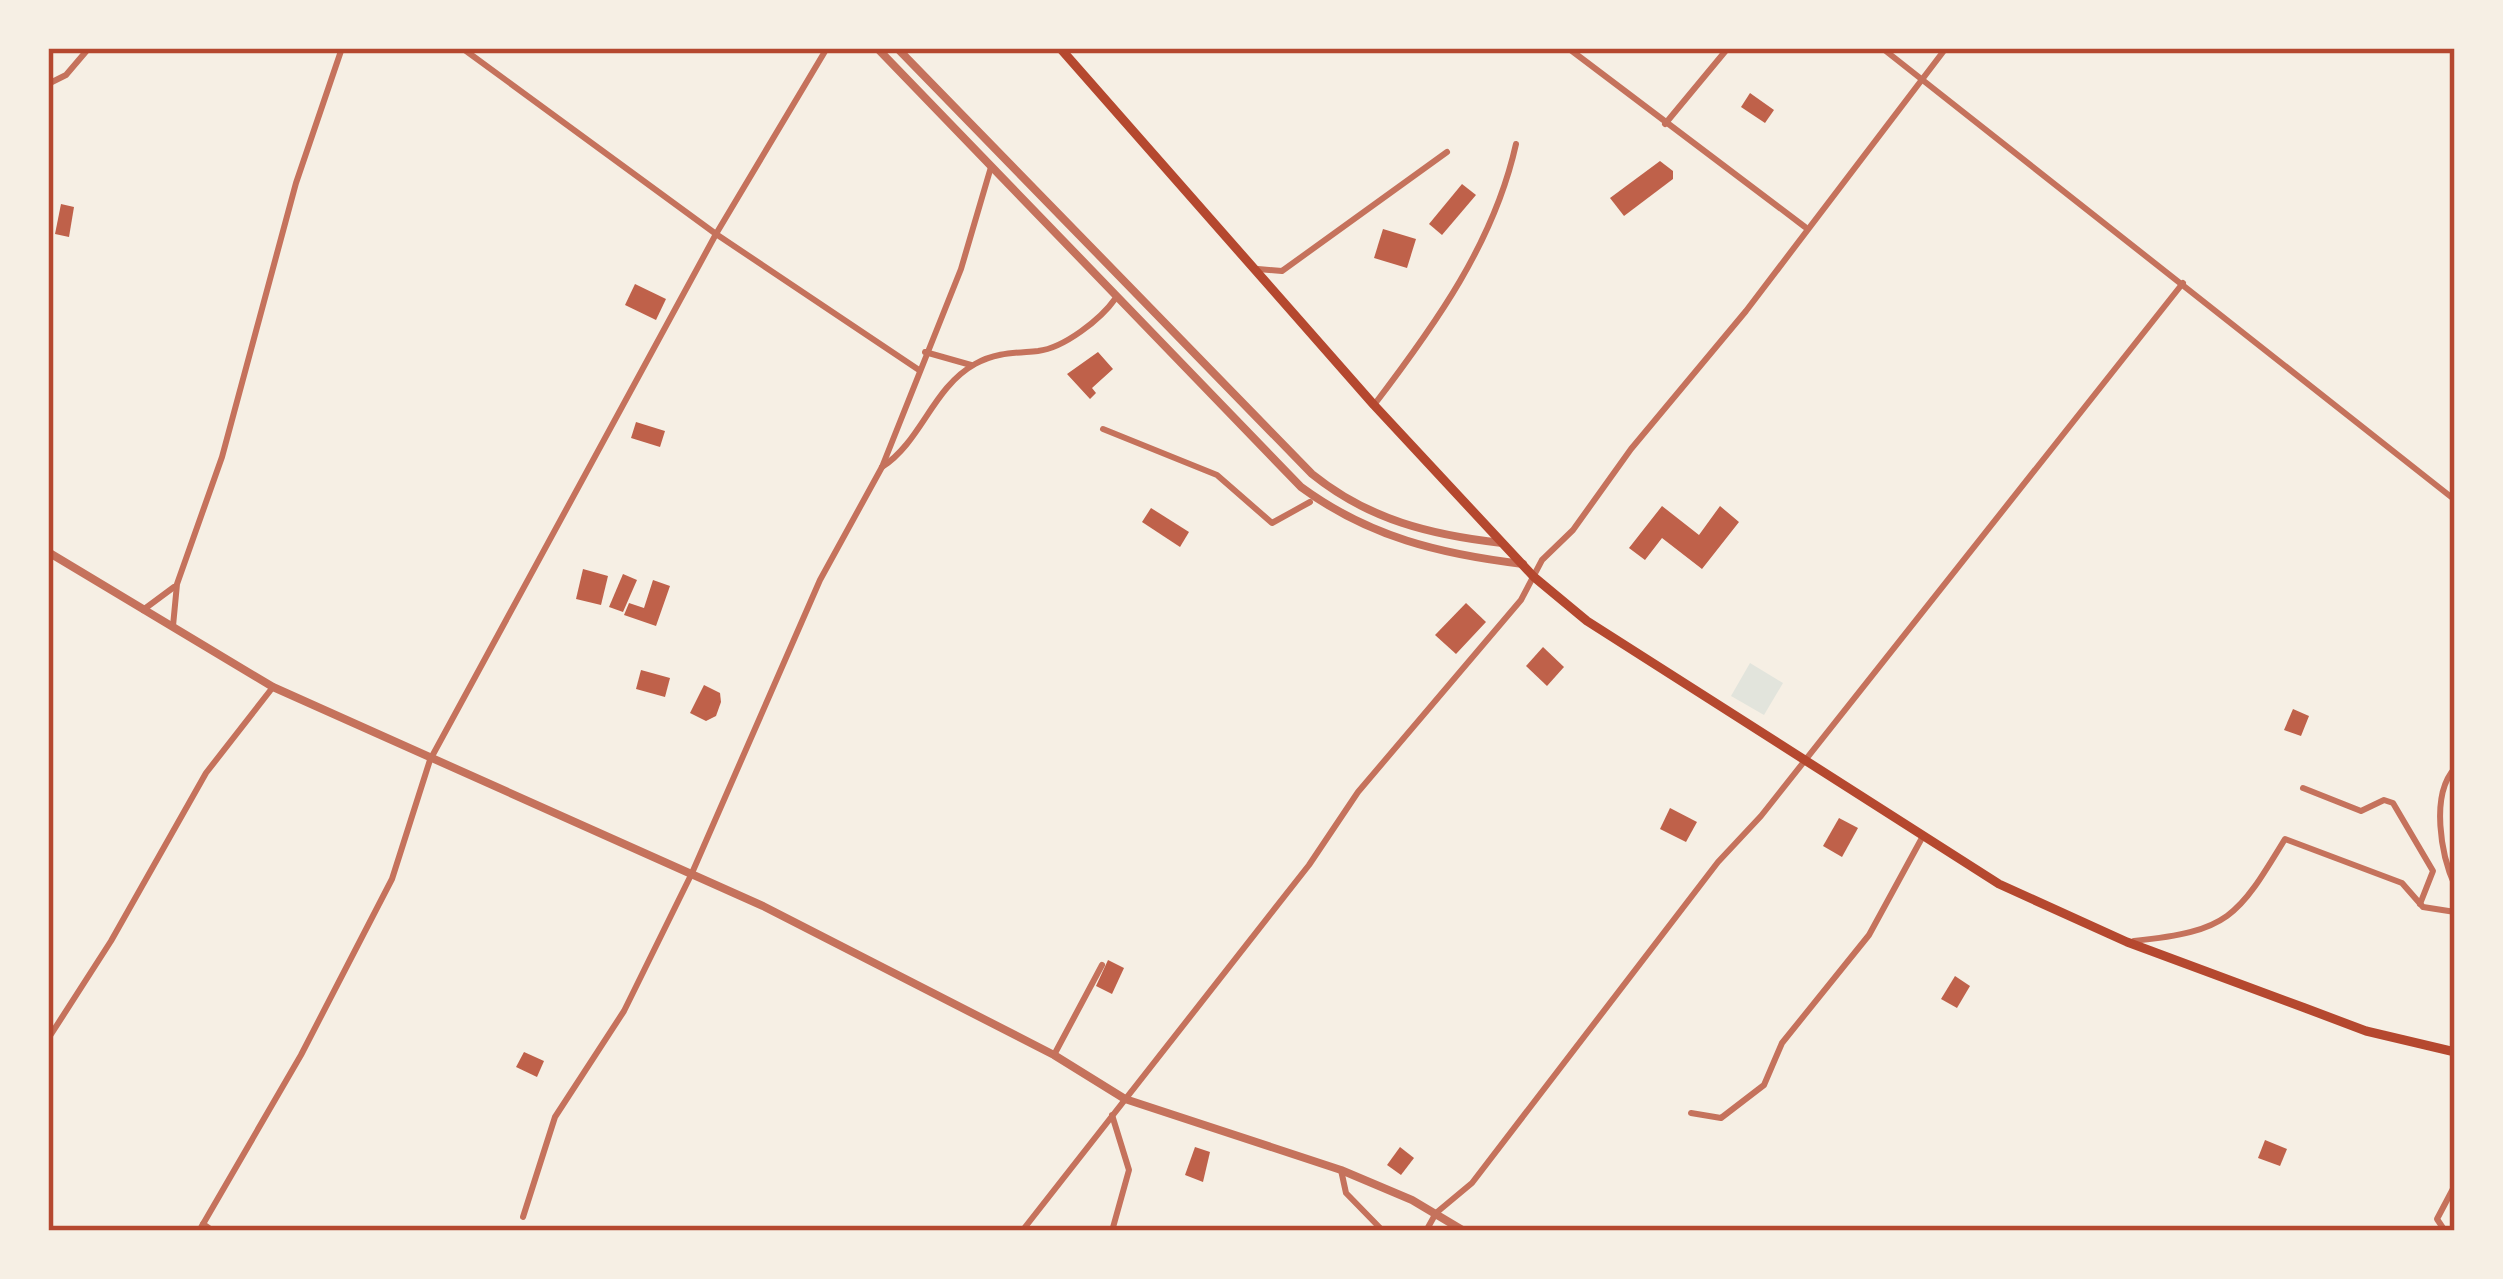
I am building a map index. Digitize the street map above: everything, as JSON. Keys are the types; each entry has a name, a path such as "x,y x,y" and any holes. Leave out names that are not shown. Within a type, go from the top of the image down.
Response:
{"highway":[{"path":"1060,48 1374,405 1534,577 1633,653 1807,758 1999,884 2127,942 2366,1031 2455,1052"}],"street":[{"path":"48,84 66,75 89,48"},
{"path":"172,626 177,584 222,457 296,183 342,48"},
{"path":"462,48 716,234 919,370"},
{"path":"213,1231 201,1227 301,1055 392,879 430,760 716,234 827,48"},
{"path":"877,48 1276,465 1329,508 1397,539 1522,564"},
{"path":"897,48 1312,474 1360,509 1388,520 1504,543"},
{"path":"1568,48 1805,227"},
{"path":"1664,125 1728,48"},
{"path":"1882,48 2455,500"},
{"path":"1022,1231 1309,866 1358,793 1438,702 1542,560 1573,530 1631,449 1746,311 1805,227 1946,48"},
{"path":"1374,405 1451,304 1505,193 1516,144"},
{"path":"1258,268 1282,271 1447,152"},
{"path":"523,1217 555,1117 624,1011 692,873 820,580 882,467 961,269 992,164"},
{"path":"1426,1231 1436,1213 1472,1183 1718,862 1807,758 2183,283"},
{"path":"882,467 903,453 937,398 971,365 1010,351 1054,347 1099,317 1114,299"},
{"path":"926,352 971,365"},
{"path":"1102,429 1217,475 1271,523 1310,502"},
{"path":"48,552 123,602 273,687 692,873 1054,1055 1125,1099 1341,1170 1436,1213 1464,1231"},
{"path":"123,602 147,611 177,584"},
{"path":"48,1039 111,941 206,773 273,687"},
{"path":"2455,768 2446,778 2441,826 2446,867 2455,886"},
{"path":"2303,788 2361,811 2384,800 2393,803 2433,872 2420,904"},
{"path":"1691,1113 1720,1118 1738,1111 1764,1085 1782,1043 1869,935 1923,836"},
{"path":"2127,942 2181,936 2236,915 2285,838 2402,883 2420,904 2455,912"},
{"path":"1054,1055 1102,965"},
{"path":"1112,1115 1129,1170 1112,1231"},
{"path":"1341,1170 1346,1192 1383,1231"},
{"path":"2445,1231 2437,1219 2455,1185"}],"shaded area":[{"path":"1750,663 1783,683 1764,715 1731,696"}],"building":[{"path":"1750,93 1774,110 1765,123 1741,107"},
{"path":"1660,161 1673,171 1673,179 1624,216 1610,198"},
{"path":"1462,184 1476,195 1442,235 1429,224"},
{"path":"61,204 74,207 69,237 55,234"},
{"path":"1383,229 1416,239 1407,268 1374,258"},
{"path":"635,284 666,299 656,320 625,305"},
{"path":"1098,352 1113,369 1092,388 1096,393 1090,399 1067,374"},
{"path":"636,422 665,431 660,447 631,438"},
{"path":"1662,506 1699,535 1720,506 1739,522 1702,569 1662,538 1645,560 1629,548"},
{"path":"1151,508 1189,532 1180,547 1142,522"},
{"path":"583,569 608,576 601,605 576,599"},
{"path":"623,574 637,580 623,612 609,607"},
{"path":"653,580 670,586 656,626 624,615 629,603 644,608"},
{"path":"1466,603 1486,622 1456,654 1435,635"},
{"path":"1543,647 1564,667 1547,686 1526,666"},
{"path":"641,670 670,678 665,697 636,689"},
{"path":"704,685 720,693 721,702 716,716 706,721 690,713"},
{"path":"2293,709 2309,716 2301,736 2284,730"},
{"path":"1670,808 1697,822 1686,842 1660,829"},
{"path":"1839,818 1858,828 1842,857 1823,846"},
{"path":"1108,960 1124,968 1112,994 1096,986"},
{"path":"1955,976 1970,986 1957,1008 1941,999"},
{"path":"524,1052 544,1061 537,1077 516,1067"},
{"path":"2265,1140 2287,1149 2280,1166 2258,1158"},
{"path":"1195,1147 1210,1152 1203,1182 1185,1175"},
{"path":"1400,1147 1414,1158 1401,1175 1387,1165"}]}
